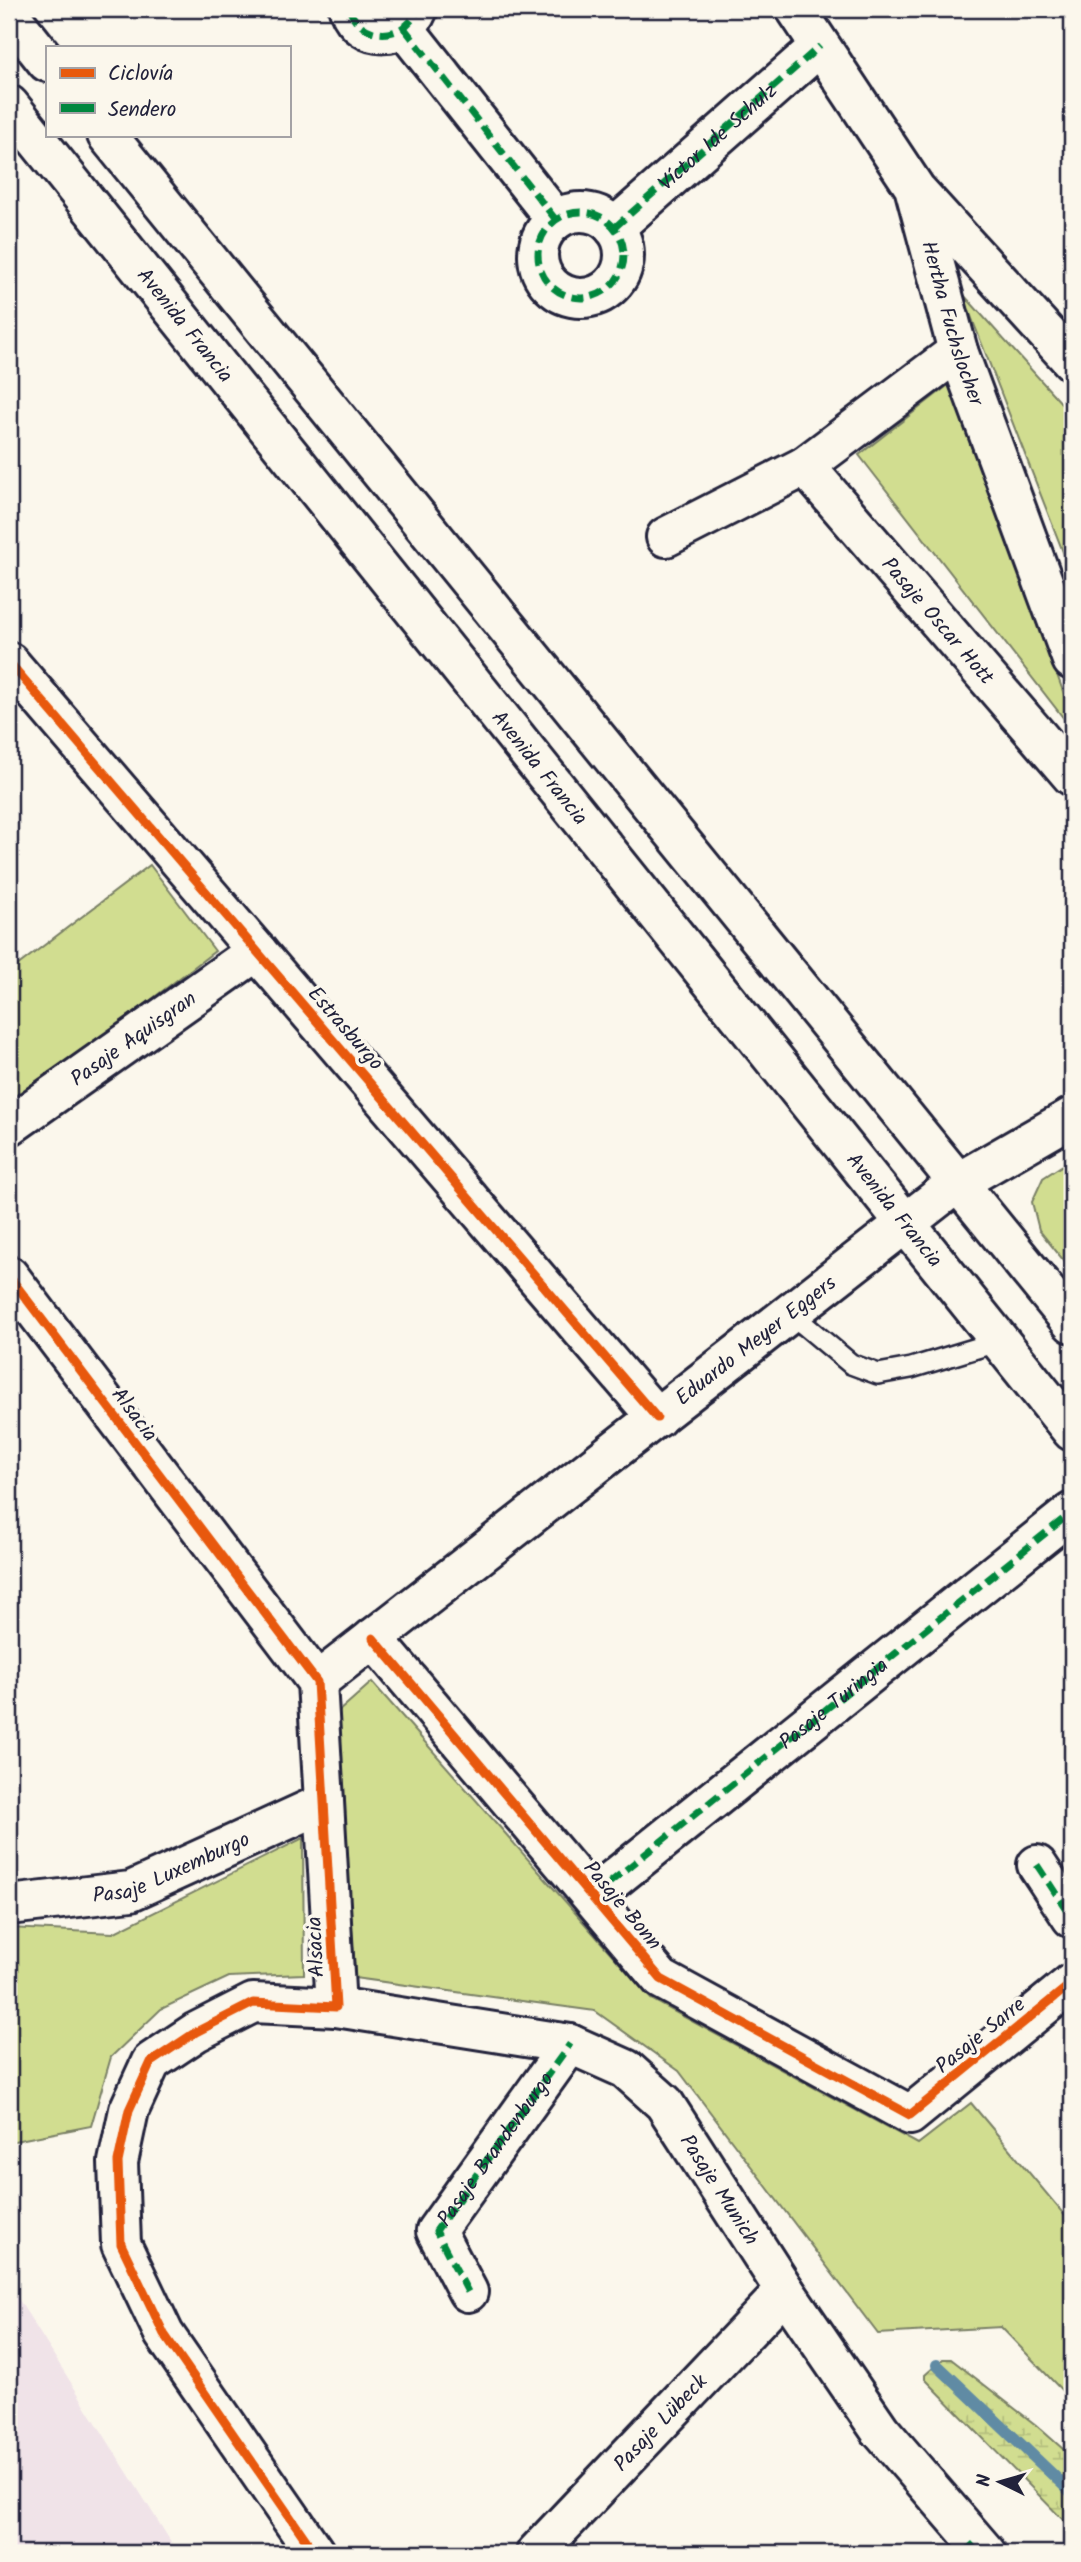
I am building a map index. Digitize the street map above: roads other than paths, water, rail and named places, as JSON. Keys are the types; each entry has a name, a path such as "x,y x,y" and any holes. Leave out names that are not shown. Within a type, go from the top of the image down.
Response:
{"street":[{"path":"349,9 352,18 363,28 376,34 391,33 411,18 555,220"},
{"name":"Hertha Fuchslocher","path":"796,9 914,187 958,351 1072,660"},
{"path":"9,14 46,61"},
{"name":"Víctor Ide Schulz","path":"614,228 820,46"},
{"name":"Avenida Francia","path":"9,104 1072,1431"},
{"path":"108,136 1072,1323"},
{"path":"914,187 1072,361"},
{"path":"580,211 593,213 614,228 624,257 621,272 612,285 598,295 583,298 568,296 554,289 543,277 538,261 539,246 545,231 555,220 580,211"},
{"path":"666,537 805,466 958,351"},
{"name":"Pasaje Oscar Hott","path":"805,466 1072,776"},
{"name":"Estrasburgo","path":"9,662 657,1418"},
{"name":"Pasaje Aquisgran","path":"9,1126 257,951"},
{"name":"Eduardo Meyer Eggers","path":"317,1682 957,1183 1072,1117"},
{"name":"Alsacia","path":"9,1276 317,1682 336,2007 253,2003 196,2032 151,2062 129,2110 118,2162 121,2244 164,2334 315,2553"},
{"name":"Pasaje Turingia","path":"593,1896 1072,1512"},
{"name":"Pasaje Bonn","path":"373,1638 661,1979 910,2115"},
{"name":"Pasaje Luxemburgo","path":"9,1905 131,1891 324,1802"},
{"path":"1037,1865 1072,1918"},
{"name":"Pasaje Sarre","path":"910,2115 1072,1983"},
{"name":"Pasaje Munich","path":"336,2007 570,2044 626,2069 664,2103 785,2291 880,2430 975,2550"},
{"name":"Pasaje Brandenburgo","path":"468,2292 436,2231 570,2044"},
{"name":"Pasaje Lübeck","path":"536,2553 785,2291"}],"lane":[{"path":"790,1313 851,1364 878,1374 911,1368 1000,1341"}],"waterway":[{"path":"937,2365 1072,2493"}]}
